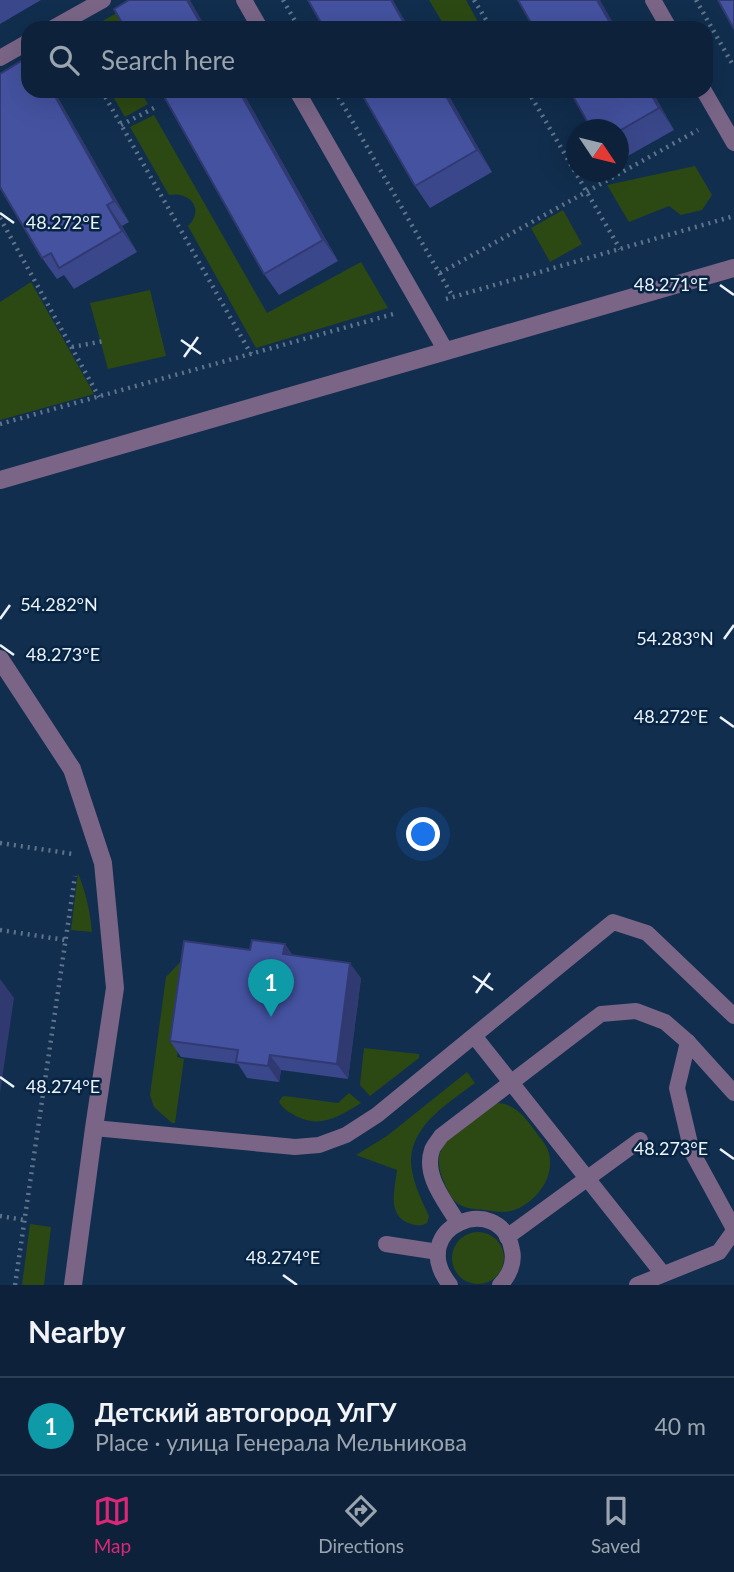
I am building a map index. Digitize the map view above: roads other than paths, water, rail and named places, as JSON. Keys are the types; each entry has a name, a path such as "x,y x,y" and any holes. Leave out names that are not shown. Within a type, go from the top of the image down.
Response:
{"street":[{"path":"0,480 734,268"},
{"path":"0,659 72,769 103,863 115,988 73,1285"}],"lane":[{"path":"66,21 103,0"},
{"path":"244,0 256,21"},
{"path":"653,0 664,21"},
{"path":"0,58 21,46"},
{"path":"301,98 446,351"},
{"path":"709,98 734,143"},
{"path":"94,1128 295,1147 318,1145 346,1135 377,1115 475,1037 612,922 647,933 734,1016"},
{"path":"458,1223 432,1180 432,1150 441,1136 601,1014 636,1011 665,1022 688,1042 734,1093"},
{"path":"475,1037 663,1275"},
{"path":"637,1285 719,1252 734,1230 692,1152 677,1088 688,1042"},
{"path":"508,1237 640,1140"},
{"path":"450,1285 438,1264 441,1240 448,1230 458,1223 483,1219 505,1232 511,1243 511,1268 500,1285"},
{"path":"386,1244 438,1252"}],"place":[{"name":"Детский автогород УлГУ","path":"271,1017"}]}
